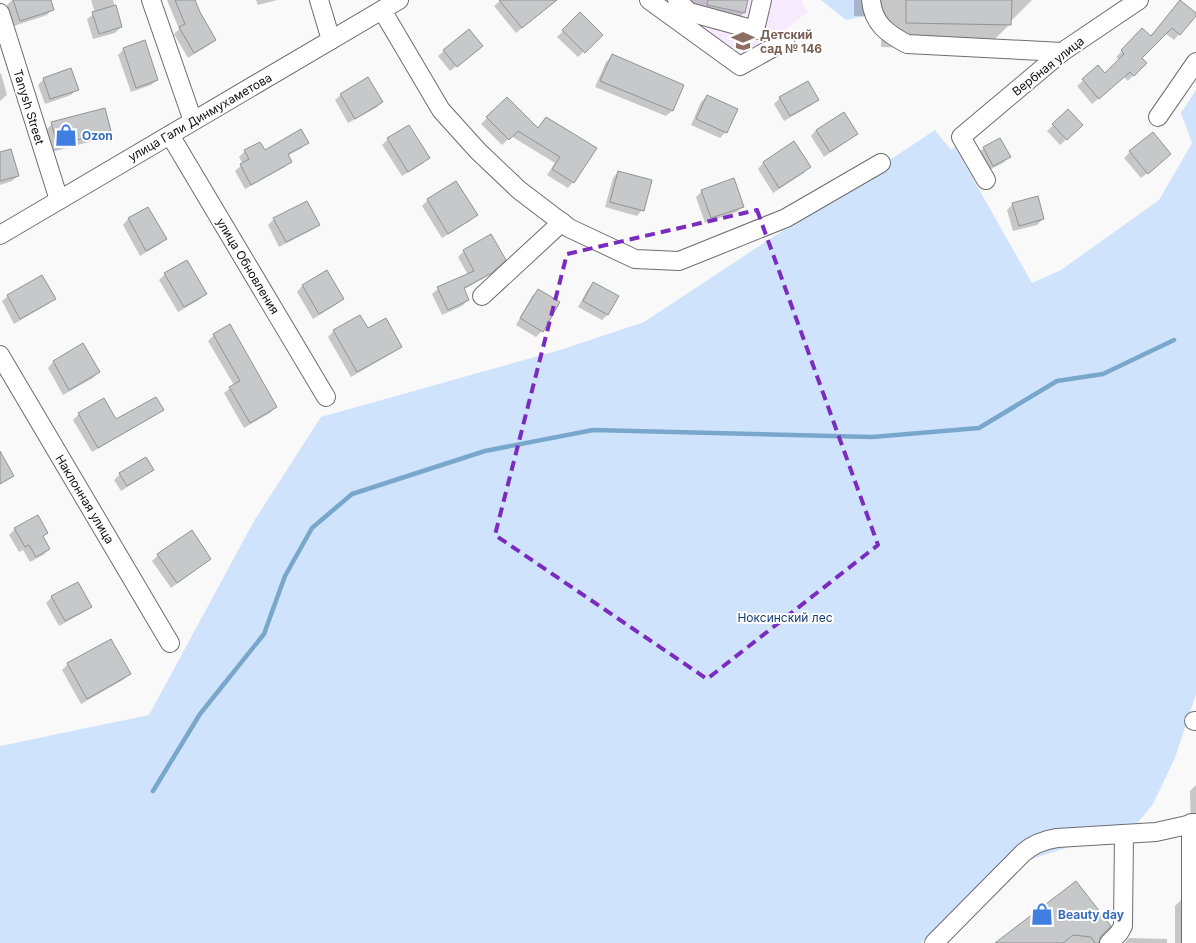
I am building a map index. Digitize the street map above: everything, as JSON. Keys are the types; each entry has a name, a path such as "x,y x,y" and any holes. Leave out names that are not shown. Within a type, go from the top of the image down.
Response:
{"street":[{"path":"150,0 193,121"},
{"path":"319,0 331,40"},
{"name":"улица Гали Динмухаметова","path":"0,235 399,0"},
{"path":"651,0 740,66 786,41"},
{"path":"677,0 689,12 755,30 762,0"},
{"path":"871,0 877,20 888,34 907,44 1062,52"},
{"name":"Вербная улица","path":"986,180 961,137 1062,52 1139,0"},
{"path":"382,10 441,110 478,151 519,190 569,228 635,259 679,261 786,218 881,162"},
{"name":"Tanysh Street","path":"0,13 59,200"},
{"path":"1158,117 1196,62"},
{"name":"улица Обновления","path":"170,135 326,397"},
{"path":"482,296 562,222"},
{"name":"Наклонная улица","path":"0,355 170,643"},
{"path":"934,943 1023,853 1036,843 1057,838 1163,831 1194,823 1191,943"},
{"path":"1109,943 1119,933 1123,924 1124,834"}],"highlighted area":[{"path":"757,210 878,545 707,679 495,535 567,254"}],"shaded area":[{"name":"Детский сад № 146","path":"659,0 801,0 808,12 746,60"}],"green space":[{"path":"821,0 860,0 866,16 846,20"},
{"name":"Ноксинский лес","path":"1196,90 1196,694 1175,758 1153,804 1135,826 994,871 921,943 0,943 0,746 149,715 254,521 321,417 560,350 644,322 935,130 951,150 955,147 1032,283 1061,270 1159,200 1192,143 1181,113"}],"building":[{"path":"13,0 51,0 54,10 20,21"},
{"path":"175,0 195,0 216,40 194,53 179,27 185,24"},
{"path":"499,0 557,0 522,28"},
{"path":"708,0 748,0 745,13 707,5"},
{"path":"906,0 1012,0 1011,25 906,23"},
{"path":"1180,0 1196,13 1196,16 1180,35 1172,28 1142,58 1147,63 1134,76 1130,72 1099,99 1082,79 1098,65 1105,73 1124,54 1121,50 1142,28 1151,36"},
{"path":"116,5 122,27 99,34 92,12"},
{"path":"580,12 603,35 585,53 562,30"},
{"path":"469,29 483,46 457,67 443,50"},
{"path":"145,40 158,80 136,88 123,48"},
{"path":"612,54 684,85 673,111 600,81"},
{"path":"71,68 79,90 50,99 43,78"},
{"path":"368,77 383,102 355,119 340,94"},
{"path":"808,81 819,100 790,116 779,97"},
{"path":"707,95 738,109 727,133 696,119"},
{"path":"507,97 538,128 546,117 597,148 574,183 552,169 560,157 518,131 509,140 486,117"},
{"path":"105,108 111,131 57,145 51,122"},
{"path":"1068,109 1083,125 1067,140 1052,124"},
{"path":"844,112 858,134 830,152 816,130"},
{"path":"409,125 430,158 408,172 387,138"},
{"path":"301,129 309,143 288,154 292,162 251,185 240,164 249,159 244,150 260,142 265,150"},
{"path":"1153,132 1171,154 1148,174 1129,151"},
{"path":"1000,138 1011,157 993,166 983,147"},
{"path":"794,141 811,167 779,188 763,162"},
{"path":"11,149 19,176 0,181 0,152"},
{"path":"618,171 652,180 644,211 610,202"},
{"path":"734,178 744,207 711,218 701,190"},
{"path":"456,181 478,215 448,234 427,199"},
{"path":"1038,196 1044,219 1019,226 1012,203"},
{"path":"307,201 320,225 286,242 273,218"},
{"path":"148,207 167,239 146,251 128,218"},
{"path":"491,234 506,260 492,273 464,288 469,300 448,310 437,287 474,271 463,250"},
{"path":"187,260 207,294 184,307 164,273"},
{"path":"327,270 344,299 319,314 302,285"},
{"path":"42,275 56,299 20,319 7,295"},
{"path":"593,282 619,296 608,315 583,301"},
{"path":"538,289 560,302 543,332 520,318"},
{"path":"360,315 368,328 386,318 402,347 357,372 333,330"},
{"path":"230,324 277,407 250,423 229,387 240,381 213,334"},
{"path":"83,343 100,372 69,390 53,361"},
{"path":"156,397 164,410 98,448 78,413 104,398 116,419"},
{"path":"0,451 14,476 0,484"},
{"path":"146,457 154,470 127,486 119,473"},
{"path":"38,515 48,533 43,536 50,549 36,557 29,545 25,547 14,528"},
{"path":"192,530 211,559 177,583 157,554"},
{"path":"78,582 92,607 65,621 51,596"},
{"path":"111,639 131,674 87,699 67,663"},
{"path":"1076,881 1111,926 1101,936 1099,943 1095,943 1091,937 1073,935 1063,943 995,943"}],"waterway":[{"path":"153,791 200,714 264,634 285,576 312,528 352,494 485,451 593,430 872,437 979,428 1057,381 1103,374 1174,340"}],"place":[{"name":"Детский сад № 146","path":"743,41"},
{"name":"Ozon","path":"66,135"},
{"name":"Beauty day","path":"1042,914"}]}
